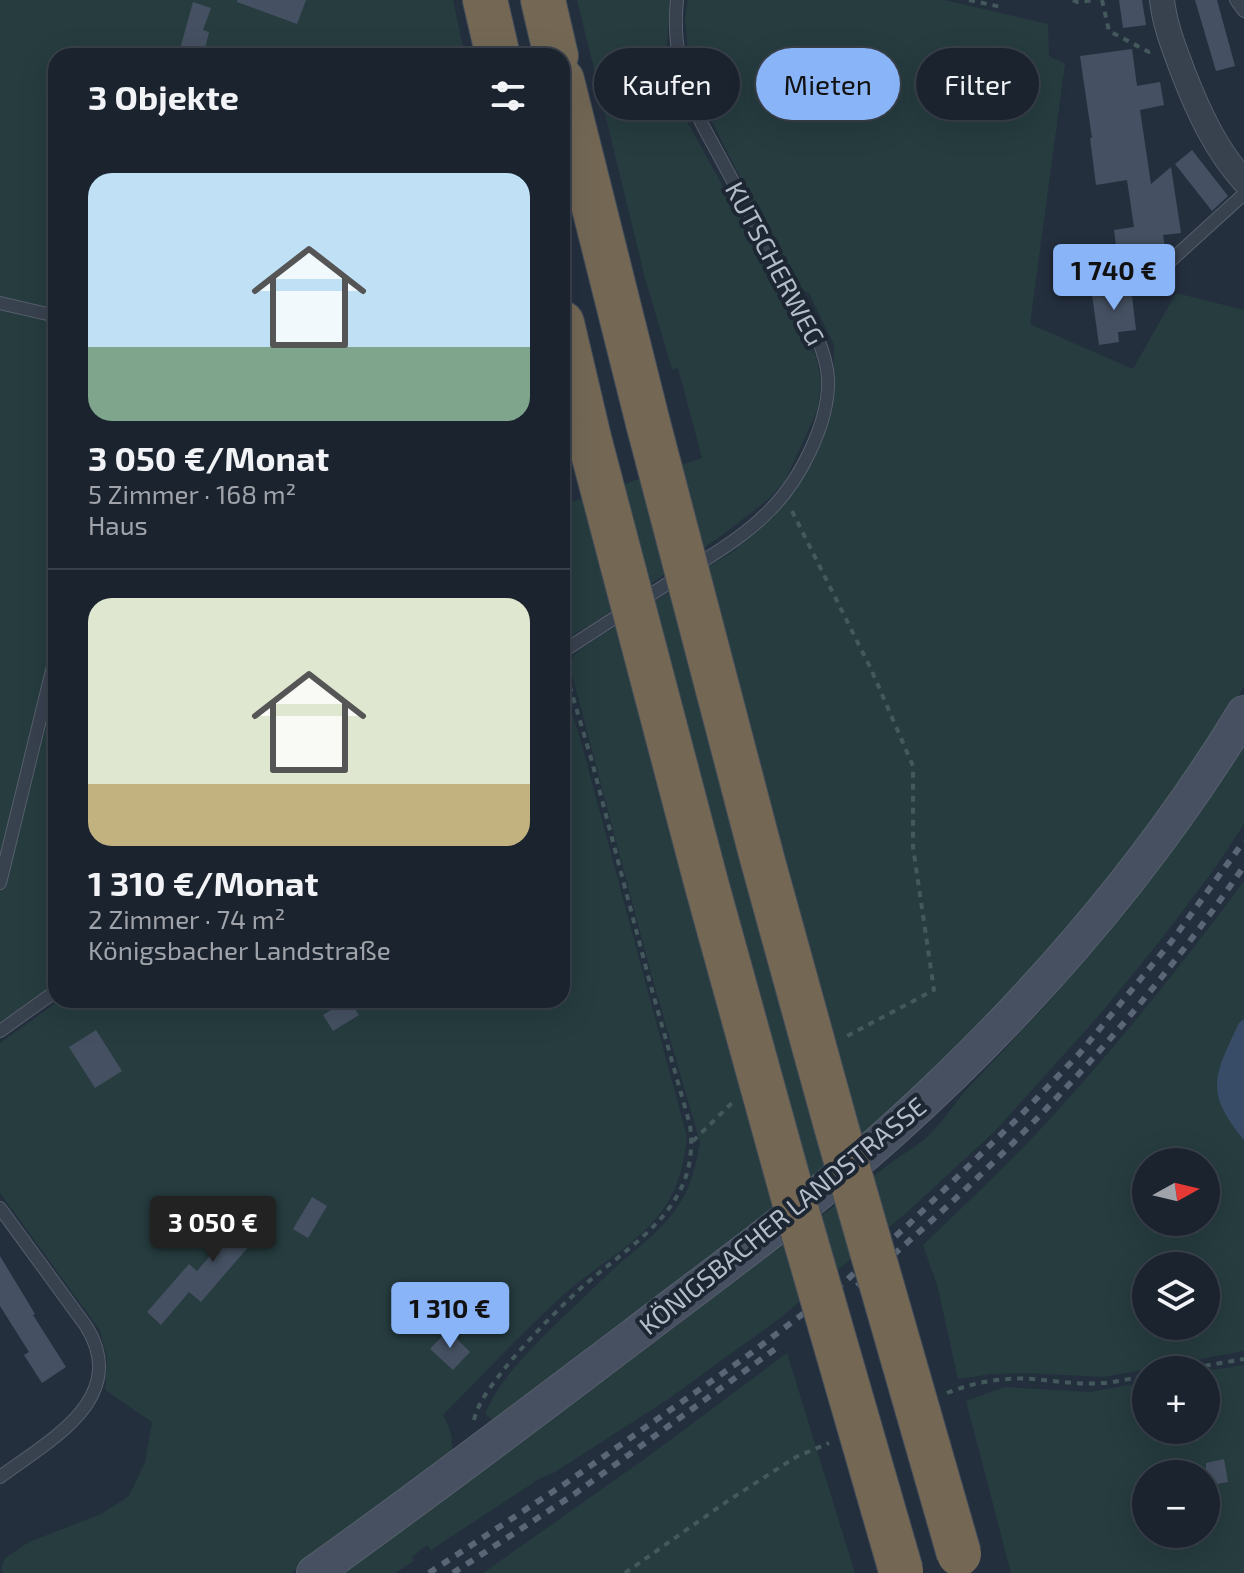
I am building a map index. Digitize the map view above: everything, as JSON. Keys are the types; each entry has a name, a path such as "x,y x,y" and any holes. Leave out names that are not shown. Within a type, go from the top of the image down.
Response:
{"highway":[{"path":"485,0 496,48"},
{"path":"543,0 554,48"},
{"path":"570,112 762,858 964,1567"},
{"path":"570,357 707,886 902,1572"}],"main road":[{"name":"KÖNIGSBACHER LANDSTRASSE","path":"314,1573 478,1454 824,1188 892,1131 1023,1004 1111,904 1216,760 1244,713"}],"street":[{"path":"1162,0 1165,24 1198,112 1244,181"}],"lane":[{"name":"KUTSCHERWEG","path":"570,647 740,537 769,511 784,494 810,450 824,411 828,380 825,356 688,95 677,41 677,0"},
{"path":"1236,0 1244,11"},
{"path":"1156,274 1244,194"},
{"path":"0,303 48,314"},
{"path":"0,883 48,687"},
{"path":"0,1031 48,997"},
{"path":"0,1208 94,1339 100,1366 98,1383 90,1401 78,1416 0,1477"}],"path":[{"path":"969,0 1001,7"},
{"path":"1073,0 1099,0 1109,31 1149,52 1175,50"},
{"path":"784,494 871,669 913,766 913,847 934,990 839,1040"},
{"path":"478,1454 475,1416 498,1376 582,1288 658,1224 686,1176 692,1141 570,687"},
{"path":"692,1141 737,1098"},
{"path":"1220,1363 1244,1359"}],"green space":[{"path":"0,0 453,0 463,48 48,48 48,989 0,1022"},
{"path":"577,0 670,0 667,46 594,48 594,69"},
{"path":"688,0 944,0 1048,24 1049,56 1065,64 1030,324 1133,369 1176,293 1244,310 1244,686 1221,725 1096,903 969,1041 738,1242 495,1422 485,1414 500,1387 519,1363 607,1275 652,1236 680,1203 695,1166 700,1142 653,981 575,686 571,668 573,657 735,550 768,519 810,461 829,417 833,393 834,345 809,293 798,289 711,120 740,120 740,48 688,48 685,18"},
{"path":"606,120 687,120 816,356 821,381 818,409 785,481 770,498 721,536 592,624 570,634 570,502 702,458 678,368 672,369 646,282"},
{"path":"570,707 687,1137 684,1158 670,1198 648,1227 553,1305 443,1415 450,1432 452,1452 291,1573 4,1573 1,1570 5,1558 29,1542 101,1514 129,1496 145,1462 152,1422 105,1390 107,1357 99,1329 0,1193 0,1043 49,1008 570,1008"},
{"path":"1244,746 1244,824 1215,868 1102,1012 995,1131 905,1214 779,1319 667,1400 555,1472 539,1479 431,1550 427,1545 412,1557 414,1561 395,1573 339,1573 924,1140 1097,946 1168,856"},
{"path":"1244,881 1244,1351 1217,1356 1132,1356 1132,1372 1104,1377 1025,1373 958,1379 938,1288 923,1245 1009,1162 1144,1010"},
{"path":"787,1353 855,1573 483,1573 646,1458"},
{"path":"1244,1365 1244,1573 1011,1573 966,1401 1005,1387 1090,1392 1132,1384 1132,1444 1220,1444 1220,1369"}],"water":[{"path":"1244,1019 1244,1140 1223,1108 1217,1083 1224,1057 1239,1023"}],"building":[{"path":"237,0 306,0 297,24"},
{"path":"1119,0 1142,0 1146,25 1123,28"},
{"path":"1195,0 1217,0 1235,66 1216,71"},
{"path":"193,2 211,8 203,30 209,32 205,48 180,48"},
{"path":"1132,49 1137,86 1160,82 1164,105 1140,110 1151,184 1171,167 1181,233 1163,235 1166,253 1153,265 1119,269 1114,230 1134,227 1127,180 1096,185 1080,56"},
{"path":"1192,150 1228,196 1212,211 1175,164"},
{"path":"1130,279 1136,330 1118,332 1119,342 1099,345 1092,295 1112,292 1110,281"},
{"path":"334,1008 354,1008 359,1015 333,1031 323,1015"},
{"path":"96,1030 122,1071 95,1088 69,1047"},
{"path":"312,1197 327,1206 308,1238 293,1229"},
{"path":"256,1201 274,1217 201,1302 189,1292 161,1325 147,1312 189,1264 197,1271"},
{"path":"0,1256 66,1367 42,1383 24,1355 29,1352 0,1306"},
{"path":"448,1330 470,1352 453,1370 430,1349"},
{"path":"1224,1459 1228,1482 1220,1483 1220,1460"}],"railway":[{"path":"429,1573 566,1483 743,1359 840,1286 909,1224 1079,1054 1171,942 1244,841"},
{"path":"857,1286 964,1191 1065,1089 1158,981 1244,866"},
{"path":"453,1573 573,1495 778,1347"}]}
